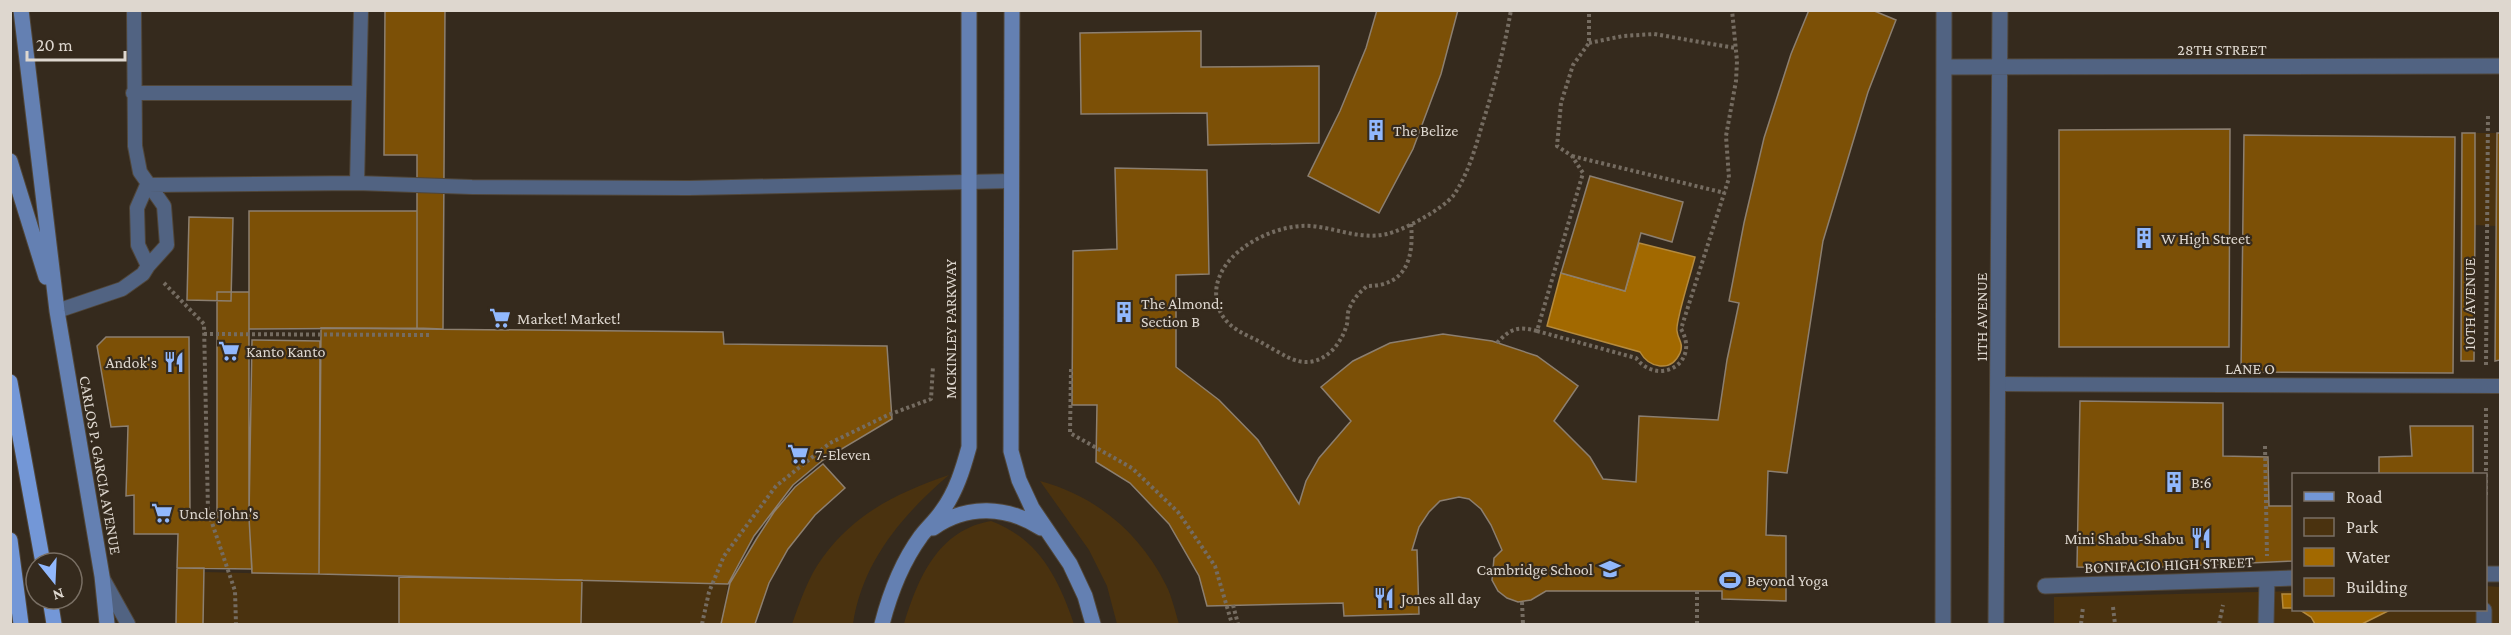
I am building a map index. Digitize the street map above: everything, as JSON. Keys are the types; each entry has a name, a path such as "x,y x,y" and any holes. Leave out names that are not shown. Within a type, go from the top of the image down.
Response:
{"main road":[{"name":"CARLOS P. GARCIA AVENUE","path":"21,10 57,311 102,576 107,624"},
{"name":"MCKINLEY PARKWAY","path":"882,624 888,599 902,567 921,537 943,511 959,480 969,447 969,10"},
{"path":"1012,10 1011,451 1019,480 1032,508 1070,564 1085,596 1093,624"},
{"name":"CARLOS P. GARCIA AVENUE","path":"10,161 57,311"},
{"path":"10,382 41,551"},
{"path":"921,537 944,520 970,511 999,510 1026,518 1050,533"},
{"path":"10,540 21,624"}],"street":[{"path":"1943,624 1944,10"},
{"name":"11TH AVENUE","path":"1996,624 2000,10"},
{"name":"28TH STREET","path":"1944,67 2500,66"},
{"name":"BONIFACIO HIGH STREET","path":"2045,586 2292,578"},
{"path":"2266,624 2267,579"}],"lane":[{"path":"57,311 122,289 143,274 167,245 164,206 140,172 135,146 134,10"},
{"path":"357,183 361,10"},
{"path":"133,93 358,93"},
{"path":"147,185 357,183 472,187 689,188 1012,181"},
{"path":"147,185 136,208 138,245 148,266"},
{"name":"LANE O","path":"1999,384 2500,386"},
{"path":"102,576 128,624"}],"path":[{"path":"1411,224 1411,256 1397,277 1383,286 1367,286 1356,296 1349,309 1346,326 1337,345 1326,357 1312,362 1297,361 1230,326 1219,311 1216,293 1220,274 1234,256 1255,241 1282,229 1309,226 1363,236 1388,234 1434,211 1452,196 1471,162 1503,57 1511,10"},
{"path":"1589,10 1589,43 1573,65 1561,103 1557,146 1572,156 1725,193"},
{"path":"1497,343 1510,331 1522,327 1636,358 1642,365 1653,371 1675,368 1684,358 1687,346 1681,329 1729,178 1726,136 1736,81 1732,10"},
{"path":"1589,43 1623,36 1654,34 1703,40 1735,48"},
{"name":"10TH AVENUE","path":"2486,473 2488,114"},
{"path":"1538,332 1583,173 1572,156"},
{"path":"148,266 204,324 208,511 235,591 236,624"},
{"path":"204,334 430,335"},
{"path":"702,624 709,592 724,556 776,486 830,444 888,415 931,399 933,366"},
{"path":"1071,369 1070,432 1132,468 1178,512 1215,566 1232,624"},
{"path":"2265,446 2267,579"},
{"path":"1697,591 1697,624"},
{"path":"1522,602 1523,624"},
{"path":"1233,605 1238,624"}],"green space":[{"path":"2475,133 2497,133 2496,226 2475,225"},
{"path":"949,475 916,506 887,541 865,580 853,624 792,624 813,573 823,557 849,528 879,506"},
{"path":"1040,481 1080,496 1114,519 1129,533 1143,549 1166,585 1179,624 1117,624 1107,586 1089,550"},
{"path":"991,521 1022,538 1034,549 1061,591 1074,624 904,624 924,574 944,545 957,534"},
{"path":"204,572 728,584 721,624 203,624"},
{"path":"2487,586 2500,587 2500,624 2054,624 2054,597 2292,591 2292,611 2487,611"}],"water":[{"path":"1639,243 1695,257 1677,326 1681,350 1676,359 1666,366 1654,365 1640,352 1547,326 1561,273 1625,291"},
{"path":"2282,594 2292,594 2292,608 2283,608"},
{"path":"2302,611 2388,611 2362,624 2315,624 2311,617"}],"building":[{"path":"385,10 445,10 443,329 417,328 417,155 384,155"},
{"name":"The Belize","path":"1377,10 1458,10 1441,74 1413,149 1379,213 1308,176 1340,111 1366,48"},
{"name":"The Almond: Section B","path":"1809,10 1872,10 1896,20 1868,92 1823,241 1787,473 1768,471 1766,535 1786,536 1786,601 1722,599 1722,591 1546,591 1531,600 1518,602 1498,591 1492,580 1494,558 1502,550 1491,525 1481,509 1469,499 1459,497 1440,501 1419,527 1412,550 1417,550 1419,614 1344,616 1343,603 1207,606 1199,576 1169,524 1130,483 1096,462 1097,405 1072,405 1073,251 1117,249 1115,168 1207,170 1209,274 1176,275 1176,367 1219,400 1258,440 1299,504 1306,481 1319,458 1351,421 1321,387 1353,361 1390,343 1443,334 1492,341 1537,356 1578,386 1554,421 1590,457 1603,479 1636,482 1639,416 1718,420 1739,303 1729,301 1744,223 1764,138 1791,54"},
{"path":"1201,31 1201,67 1319,66 1319,143 1208,145 1207,113 1081,114 1080,33"},
{"name":"W High Street","path":"2230,129 2229,347 2059,347 2059,130"},
{"path":"2462,133 2475,133 2474,361 2461,361"},
{"path":"2497,133 2500,133 2500,360 2495,361"},
{"path":"2244,135 2455,137 2453,373 2241,372"},
{"path":"1590,176 1683,202 1672,242 1641,233 1625,291 1561,273"},
{"path":"249,211 417,211 417,328 249,329"},
{"path":"189,217 233,218 231,301 187,300"},
{"path":"217,292 249,292 249,517 217,517"},
{"path":"321,328 723,332 724,344 887,346 892,419 823,460 793,485 754,536 728,584 319,574"},
{"path":"106,337 189,337 190,517 249,518 252,569 177,568 178,534 134,534 134,495 126,496 128,426 111,427 97,346"},
{"path":"252,340 320,341 319,574 252,573 249,517"},
{"name":"B:6","path":"2080,401 2223,403 2223,456 2268,457 2269,506 2292,506 2292,561 2139,568 2077,567"},
{"path":"2410,426 2473,426 2473,473 2379,473 2379,457 2412,456"},
{"path":"823,464 845,488 815,515 788,549 769,583 755,624 721,624 730,583 757,538 774,512 795,487"},
{"path":"177,568 204,568 203,624 176,624"},
{"path":"399,577 582,580 581,624 399,624"}],"place":[{"name":"The Belize","path":"1376,130"},
{"name":"W High Street","path":"2144,238"},
{"name":"The Almond: Section B","path":"1124,312"},
{"name":"Market! Market!","path":"500,318"},
{"name":"Kanto Kanto","path":"229,351"},
{"name":"Andok's","path":"174,362"},
{"name":"7-Eleven","path":"798,454"},
{"name":"B:6","path":"2174,482"},
{"name":"Uncle John's","path":"162,513"},
{"name":"Mini Shabu-Shabu","path":"2201,538"},
{"name":"Cambridge School","path":"1610,569"},
{"name":"Beyond Yoga","path":"1730,580"},
{"name":"Jones all day","path":"1384,598"}]}
